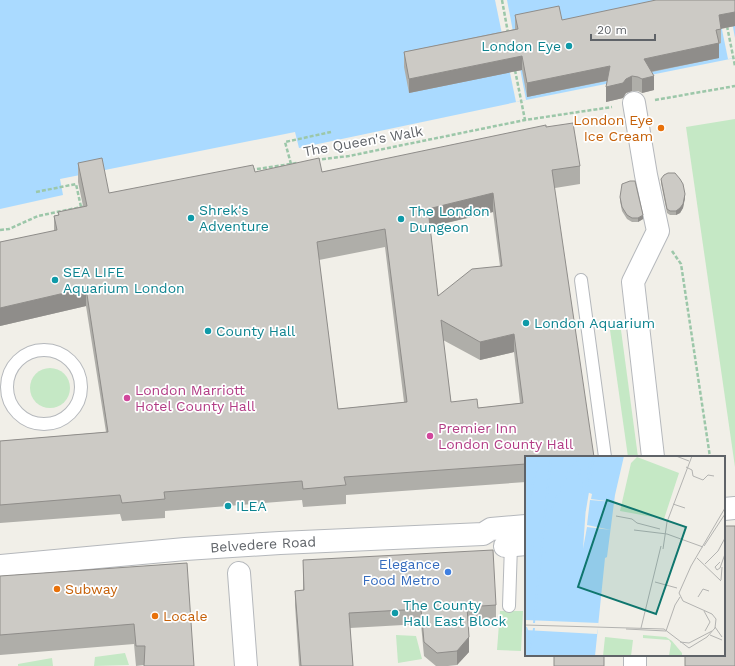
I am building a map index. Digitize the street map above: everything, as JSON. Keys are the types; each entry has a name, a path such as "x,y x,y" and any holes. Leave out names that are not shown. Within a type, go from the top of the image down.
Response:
{"street":[{"path":"634,103 646,175 658,231 633,282 653,456"},
{"path":"725,509 735,508"},
{"name":"Belvedere Road","path":"0,566 199,548 483,534 491,529 525,526"},
{"path":"239,573 246,666"}],"lane":[{"path":"581,280 605,456"},
{"path":"41,350 54,351 68,358 80,374 82,387 80,400 73,412 63,420 47,425 34,424 22,418 14,410 4,392 10,372 17,361 28,354 41,350"},
{"path":"509,606 514,545"}],"path":[{"path":"502,0 509,39"},
{"path":"726,22 735,66"},
{"path":"515,70 525,120"},
{"name":"The Queen's Walk","path":"313,160 349,156 525,120 567,114"},
{"path":"291,164 285,142 331,132"},
{"name":"The Queen's Walk","path":"246,171 298,163"},
{"path":"36,192 76,184 81,207"},
{"path":"0,230 9,229 38,216 91,204"},
{"path":"658,231 681,264 710,456"}],"green space":[{"path":"735,119 735,467 686,127"},
{"path":"610,330 621,330 638,456 628,456"},
{"path":"50,368 61,371 67,377 70,388 67,399 61,405 50,408 39,405 33,399 30,388 33,377 39,371"},
{"path":"500,611 523,611 521,651 497,650"},
{"path":"396,635 416,636 422,659 398,663"},
{"path":"125,653 129,665 94,666 95,657"},
{"path":"52,658 53,666 18,666 18,664"}],"water":[{"path":"0,0 735,0 735,58 299,148 295,132 60,179 63,195 0,209"}],"pier":[{"path":"495,0 507,0 526,100 516,102"},
{"path":"716,0 728,0 735,38 735,58 728,59"}],"building":[{"path":"656,0 735,0 735,12 719,15 721,29 716,30 719,43 644,59 654,76 642,79 632,76 626,79 623,83 606,87 610,66 527,83 522,56 409,79 404,52 518,29 515,15 559,6 562,20"},
{"name":"County Hall","path":"573,123 580,166 552,170 594,456 525,456 525,464 344,477 346,485 303,489 302,481 164,492 165,499 122,503 120,495 0,505 0,441 108,432 86,288 0,308 0,242 57,230 54,216 59,215 58,212 87,206 78,163 102,158 109,193 253,165 255,172 319,158 322,172 546,125 546,127","holes":["493,193 502,266 472,269 438,296 428,209","385,229 407,402 338,409 317,242","441,320 480,342 514,334 523,403 478,408 477,399 451,402"]},
{"path":"668,173 675,173 683,184 685,194 683,204 676,211 670,211 667,209 661,179"},
{"path":"635,181 643,215 638,218 632,218 627,215 622,207 620,197 622,184"},
{"path":"725,526 735,526 735,666 685,666 685,656 725,656"},
{"name":"The County Hall East Block","path":"493,550 496,605 467,607 469,637 457,651 437,653 424,642 421,609 349,613 353,666 301,666 295,591 304,590 303,560"},
{"path":"187,563 194,666 144,666 145,646 136,646 134,624 0,635 0,576"},
{"path":"554,656 604,656 604,666 554,666"}],"place":[{"name":"London Eye","path":"569,46"},
{"name":"London Eye Ice Cream","path":"661,128"},
{"name":"Shrek's Adventure","path":"191,218"},
{"name":"The London Dungeon","path":"401,219"},
{"name":"SEA LIFE Aquarium London","path":"55,280"},
{"name":"London Aquarium","path":"526,323"},
{"name":"County Hall","path":"208,331"},
{"name":"London Marriott Hotel County Hall","path":"127,398"},
{"name":"Premier Inn London County Hall","path":"430,436"},
{"name":"ILEA","path":"228,506"},
{"name":"Elegance Food Metro","path":"448,572"},
{"name":"Subway","path":"57,589"},
{"name":"The County Hall East Block","path":"395,613"},
{"name":"Locale","path":"155,616"}]}
